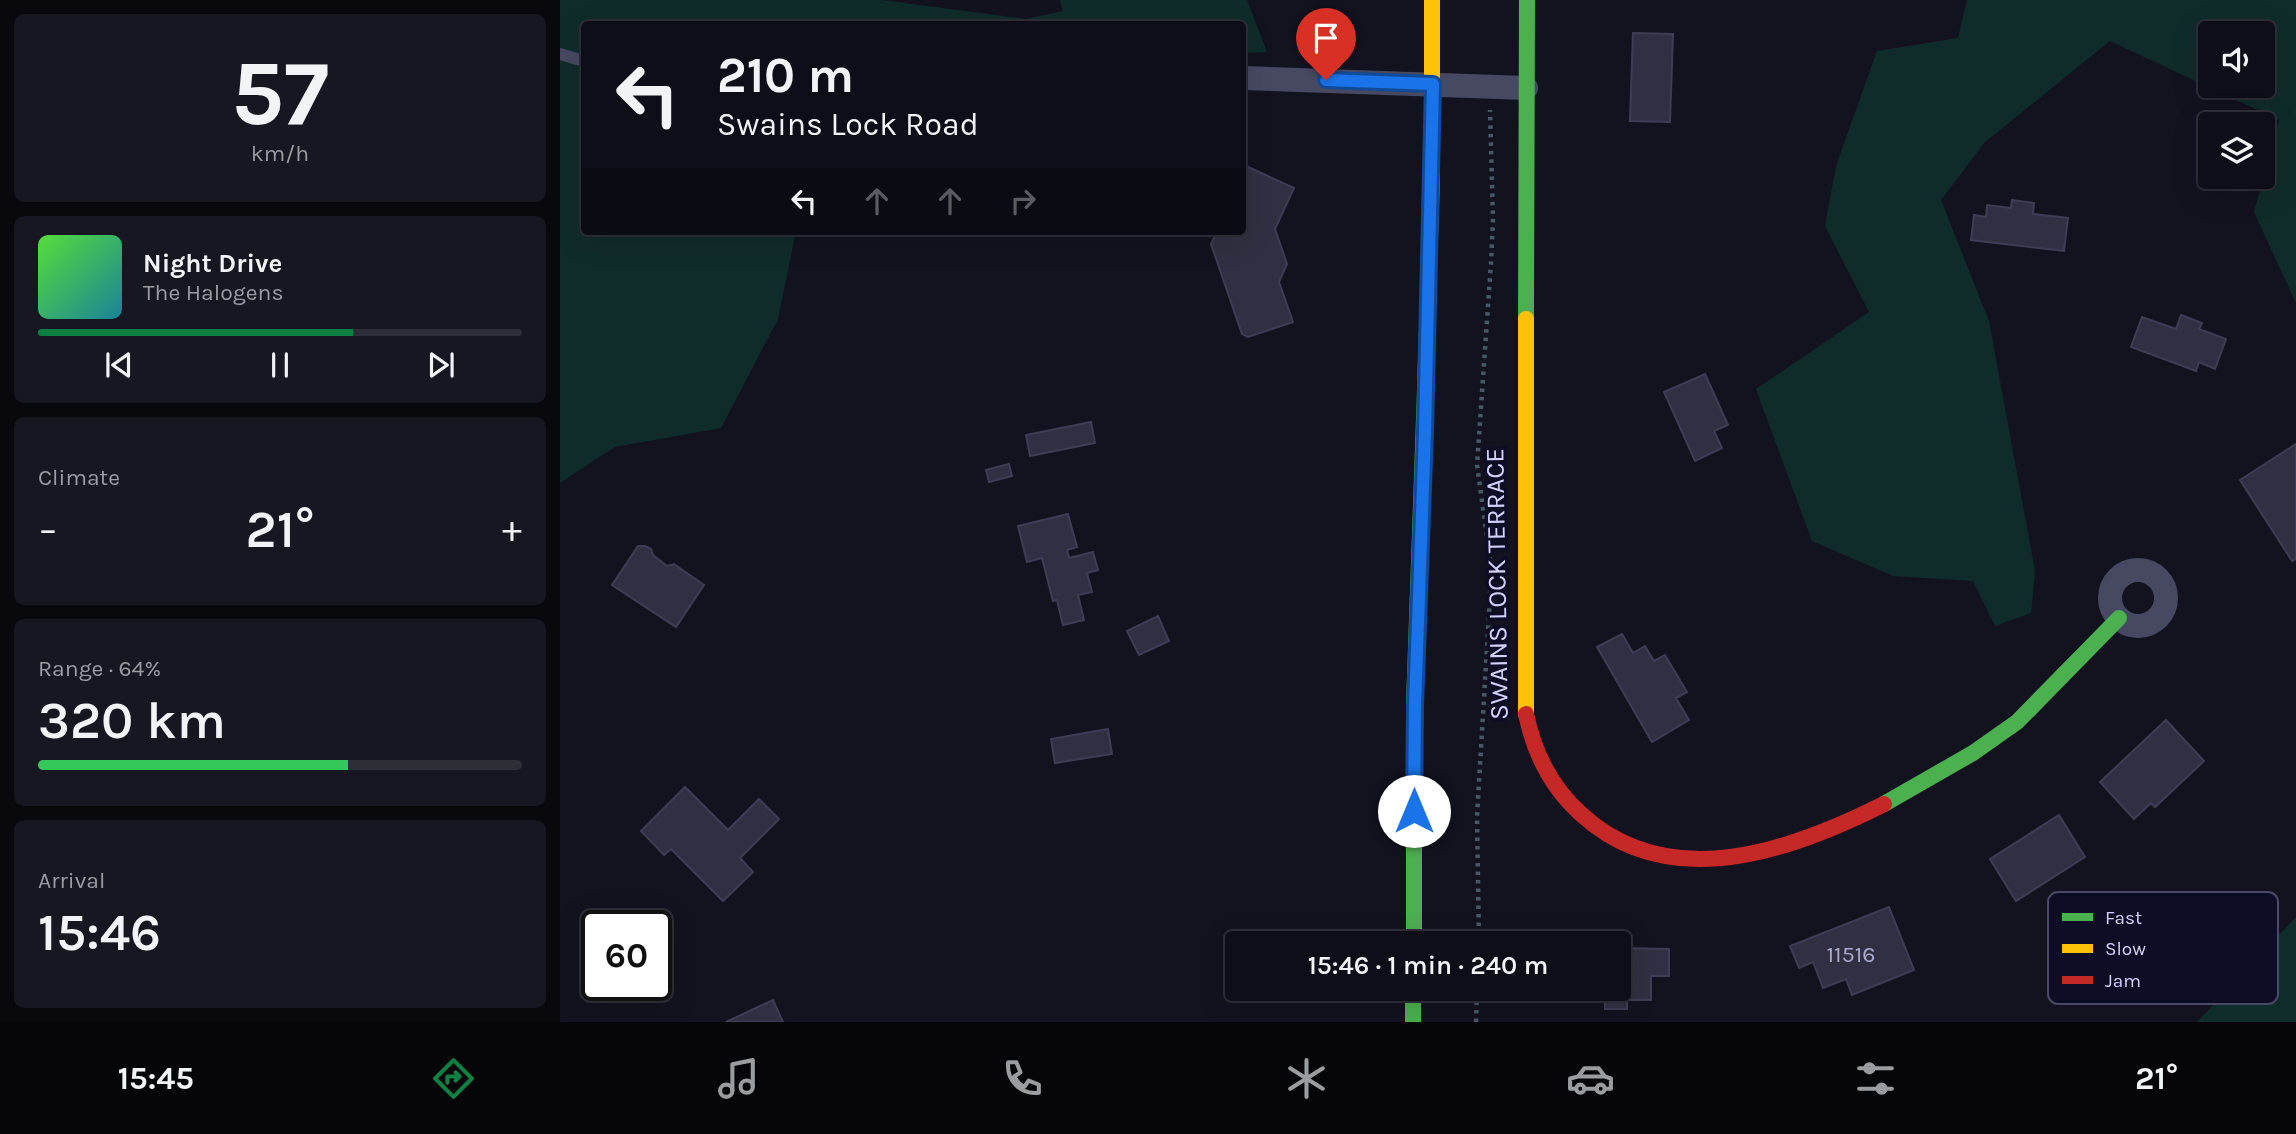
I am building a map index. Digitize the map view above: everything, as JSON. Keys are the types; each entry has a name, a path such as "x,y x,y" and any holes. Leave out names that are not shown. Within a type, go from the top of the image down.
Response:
{"street":[{"path":"1413,931 1415,705 1433,84 1432,0"},
{"name":"SWAINS LOCK TERRACE","path":"1527,0 1525,710 1528,736 1539,759 1557,788 1582,818 1621,843 1654,855 1696,860 1738,857 1802,839 1874,811 1967,757 2026,715 2119,618"},
{"path":"1246,78 1526,88"},
{"path":"1413,1001 1413,1022"}],"lane":[{"path":"560,54 581,60"}],"path":[{"path":"1479,931 1477,804 1490,559 1476,465 1492,241 1489,87"},
{"path":"1476,1022 1477,1001"}],"green space":[{"path":"560,0 882,0 1026,19 1063,11 1060,0 1247,0 1267,52 1246,53 1246,21 581,21 581,235 795,236 778,319 721,428 615,447 560,483"},
{"path":"1967,0 2296,0 2296,303 2254,212 2260,189 2275,189 2275,135 2279,120 2275,118 2275,112 2262,112 2232,98 2275,98 2275,21 2198,21 2198,82 2110,41 1985,142 1941,200 1989,321 2035,571 2031,613 1995,626 1973,581 1893,576 1812,541 1756,389 1869,312 1825,226 1836,166 1877,51 1958,38"},
{"path":"2296,917 2296,1022 2197,1022 2214,1004 2278,1004 2278,936"}],"building":[{"path":"1633,33 1673,34 1670,122 1630,121"},
{"path":"1246,166 1294,188 1275,229 1287,264 1279,282 1293,322 1248,337 1242,334 1211,244 1215,235 1246,235"},
{"path":"2012,200 2034,203 2033,214 2068,218 2064,251 1971,240 1974,215 1986,217 1987,205 2011,208"},
{"path":"2181,315 2202,323 2199,329 2226,339 2215,369 2199,362 2196,371 2131,347 2142,317 2176,329"},
{"path":"1705,374 1728,425 1714,431 1722,448 1695,461 1664,392"},
{"path":"1091,422 1095,443 1030,456 1026,435"},
{"path":"2296,444 2296,559 2292,561 2240,480"},
{"path":"1009,464 1012,476 989,482 986,470"},
{"path":"1068,514 1077,547 1067,550 1069,558 1093,552 1098,570 1087,573 1092,592 1078,595 1084,620 1063,625 1057,600 1053,601 1042,558 1027,562 1018,526"},
{"path":"638,546 651,549 653,555 667,566 674,564 704,585 676,627 612,585"},
{"path":"1158,616 1169,641 1139,655 1127,631"},
{"path":"1622,634 1633,653 1645,646 1654,661 1665,655 1687,692 1676,698 1689,720 1652,742 1597,647"},
{"path":"2166,720 2204,761 2155,807 2151,803 2134,819 2100,782"},
{"path":"1108,729 1112,754 1055,763 1051,739"},
{"path":"685,787 728,830 759,799 779,819 740,858 753,872 723,901 671,849 664,855 641,831"},
{"path":"2059,815 2085,857 2016,901 1990,859"},
{"path":"1889,907 1914,970 1852,995 1846,979 1823,988 1813,962 1799,968 1790,946"},
{"path":"1631,948 1669,949 1669,976 1651,976 1651,1000 1631,1000"},
{"path":"773,1000 783,1022 726,1022"},
{"path":"1605,1001 1627,1001 1627,1009 1605,1009"}],"traffic: fast":[{"path":"1526,319 1527,0"},
{"path":"1414,931 1414,705 1425,390"},
{"path":"1884,804 1973,753 2017,722 2119,618"},
{"path":"1413,1001 1413,1022"}],"traffic: slow":[{"path":"1425,390 1432,176 1432,0"},
{"path":"1526,319 1526,714"}],"traffic: jam":[{"path":"1526,714 1539,756 1570,804 1615,839 1652,853 1691,859 1731,857 1770,849 1810,837 1884,804"}],"route":[{"path":"1326,80 1433,84 1414,811"}]}
